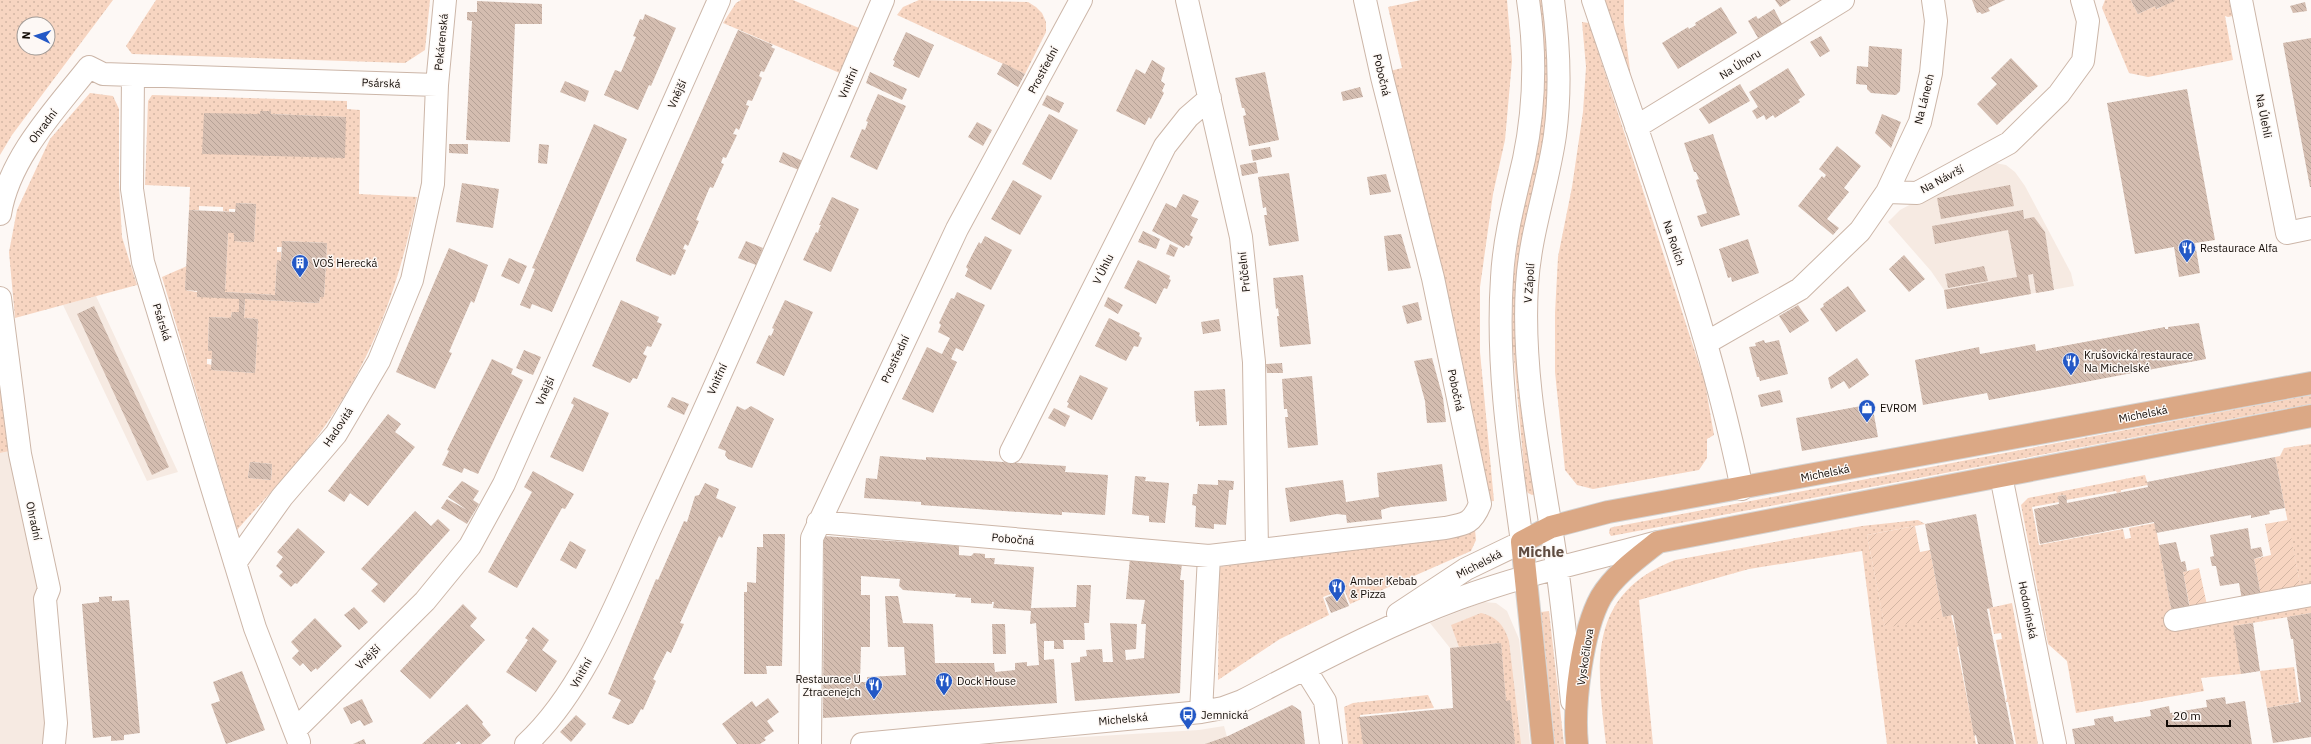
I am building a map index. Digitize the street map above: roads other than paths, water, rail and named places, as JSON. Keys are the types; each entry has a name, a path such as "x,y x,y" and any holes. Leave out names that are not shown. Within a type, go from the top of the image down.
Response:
{"main road":[{"name":"Michelská","path":"1522,542 1551,527 1590,516 2311,383"},
{"name":"Michelská","path":"1658,542 2311,416"},
{"path":"1522,542 1544,744"},
{"name":"Vyskočilova","path":"1576,735 1589,626 1598,604 1606,591 1629,566 1658,542"}],"street":[{"name":"Pekárenská","path":"437,85 445,0"},
{"name":"Vnější","path":"297,737 425,601 470,546 504,484 719,0"},
{"name":"Vnitřní","path":"526,744 568,697 592,652 688,446 812,166 883,0"},
{"name":"Prostřední","path":"810,744 812,538 818,522 957,229 1081,0"},
{"name":"Průčelní","path":"1187,0 1241,237 1254,362 1257,550"},
{"name":"Pobočná","path":"818,522 1208,556 1464,524 1475,517 1480,504 1433,278 1386,92 1365,0"},
{"path":"1522,542 1504,390 1501,329 1504,259 1513,204 1524,158 1533,95 1534,61 1528,0"},
{"name":"V Zápolí","path":"1553,0 1558,38 1557,110 1550,158 1533,235 1527,284 1526,331 1542,480 1557,568"},
{"name":"Na Rolích","path":"1593,0 1706,342 1732,438 1742,489"},
{"name":"Na Úhoru","path":"1636,127 1843,0"},
{"name":"Na Lánech","path":"1887,192 1920,122 1932,73 1936,21 1933,0"},
{"name":"Na Návrší","path":"1887,192 1917,193 2009,143 2059,94 2083,60 2088,21 2082,0"},
{"name":"Na Úlehli","path":"2248,1 2287,233 2311,228"},
{"name":"Psárská","path":"89,67 103,74 437,85"},
{"name":"Ohradní","path":"0,214 2,200 30,142 89,67"},
{"name":"Psárská","path":"133,75 132,189 143,262 235,562"},
{"name":"Hadovitá","path":"235,562 282,497 336,434 379,361 412,280 430,198 434,162 437,85"},
{"name":"V Úhlu","path":"1011,452 1165,146 1188,117 1210,98"},
{"path":"1706,342 1800,288 1860,230 1887,192"},
{"name":"Ohradní","path":"0,298 20,454 49,589 45,599 56,723 54,744"},
{"name":"Hodonínská","path":"2001,476 2055,744"},
{"name":"Michelská","path":"862,744 954,740 1201,712 1223,708 1242,701 1366,636 1454,576 1522,542"},
{"name":"Michelská","path":"1366,636 1460,598 1525,575 1658,542"},
{"path":"1201,712 1208,556"},
{"path":"235,562 255,628 297,737"},
{"name":"Vyskočilova","path":"1557,568 1576,735"},
{"path":"2175,620 2311,595"},
{"path":"1305,669 1325,701 1331,744"}],"place":[{"name":"Restaurace Alfa","path":"2187,263"},
{"name":"VOŠ Herecká","path":"300,278"},
{"name":"Krušovická restaurace Na Michelské","path":"2071,376"},
{"name":"EVROM","path":"1867,423"},
{"name":"Amber Kebab & Pizza","path":"1337,602"},
{"name":"Dock House","path":"944,696"},
{"name":"Restaurace U Ztracenejch","path":"874,700"},
{"name":"Jemnická","path":"1188,730"}],"district":[{"name":"Michle","path":"1541,552"}]}
